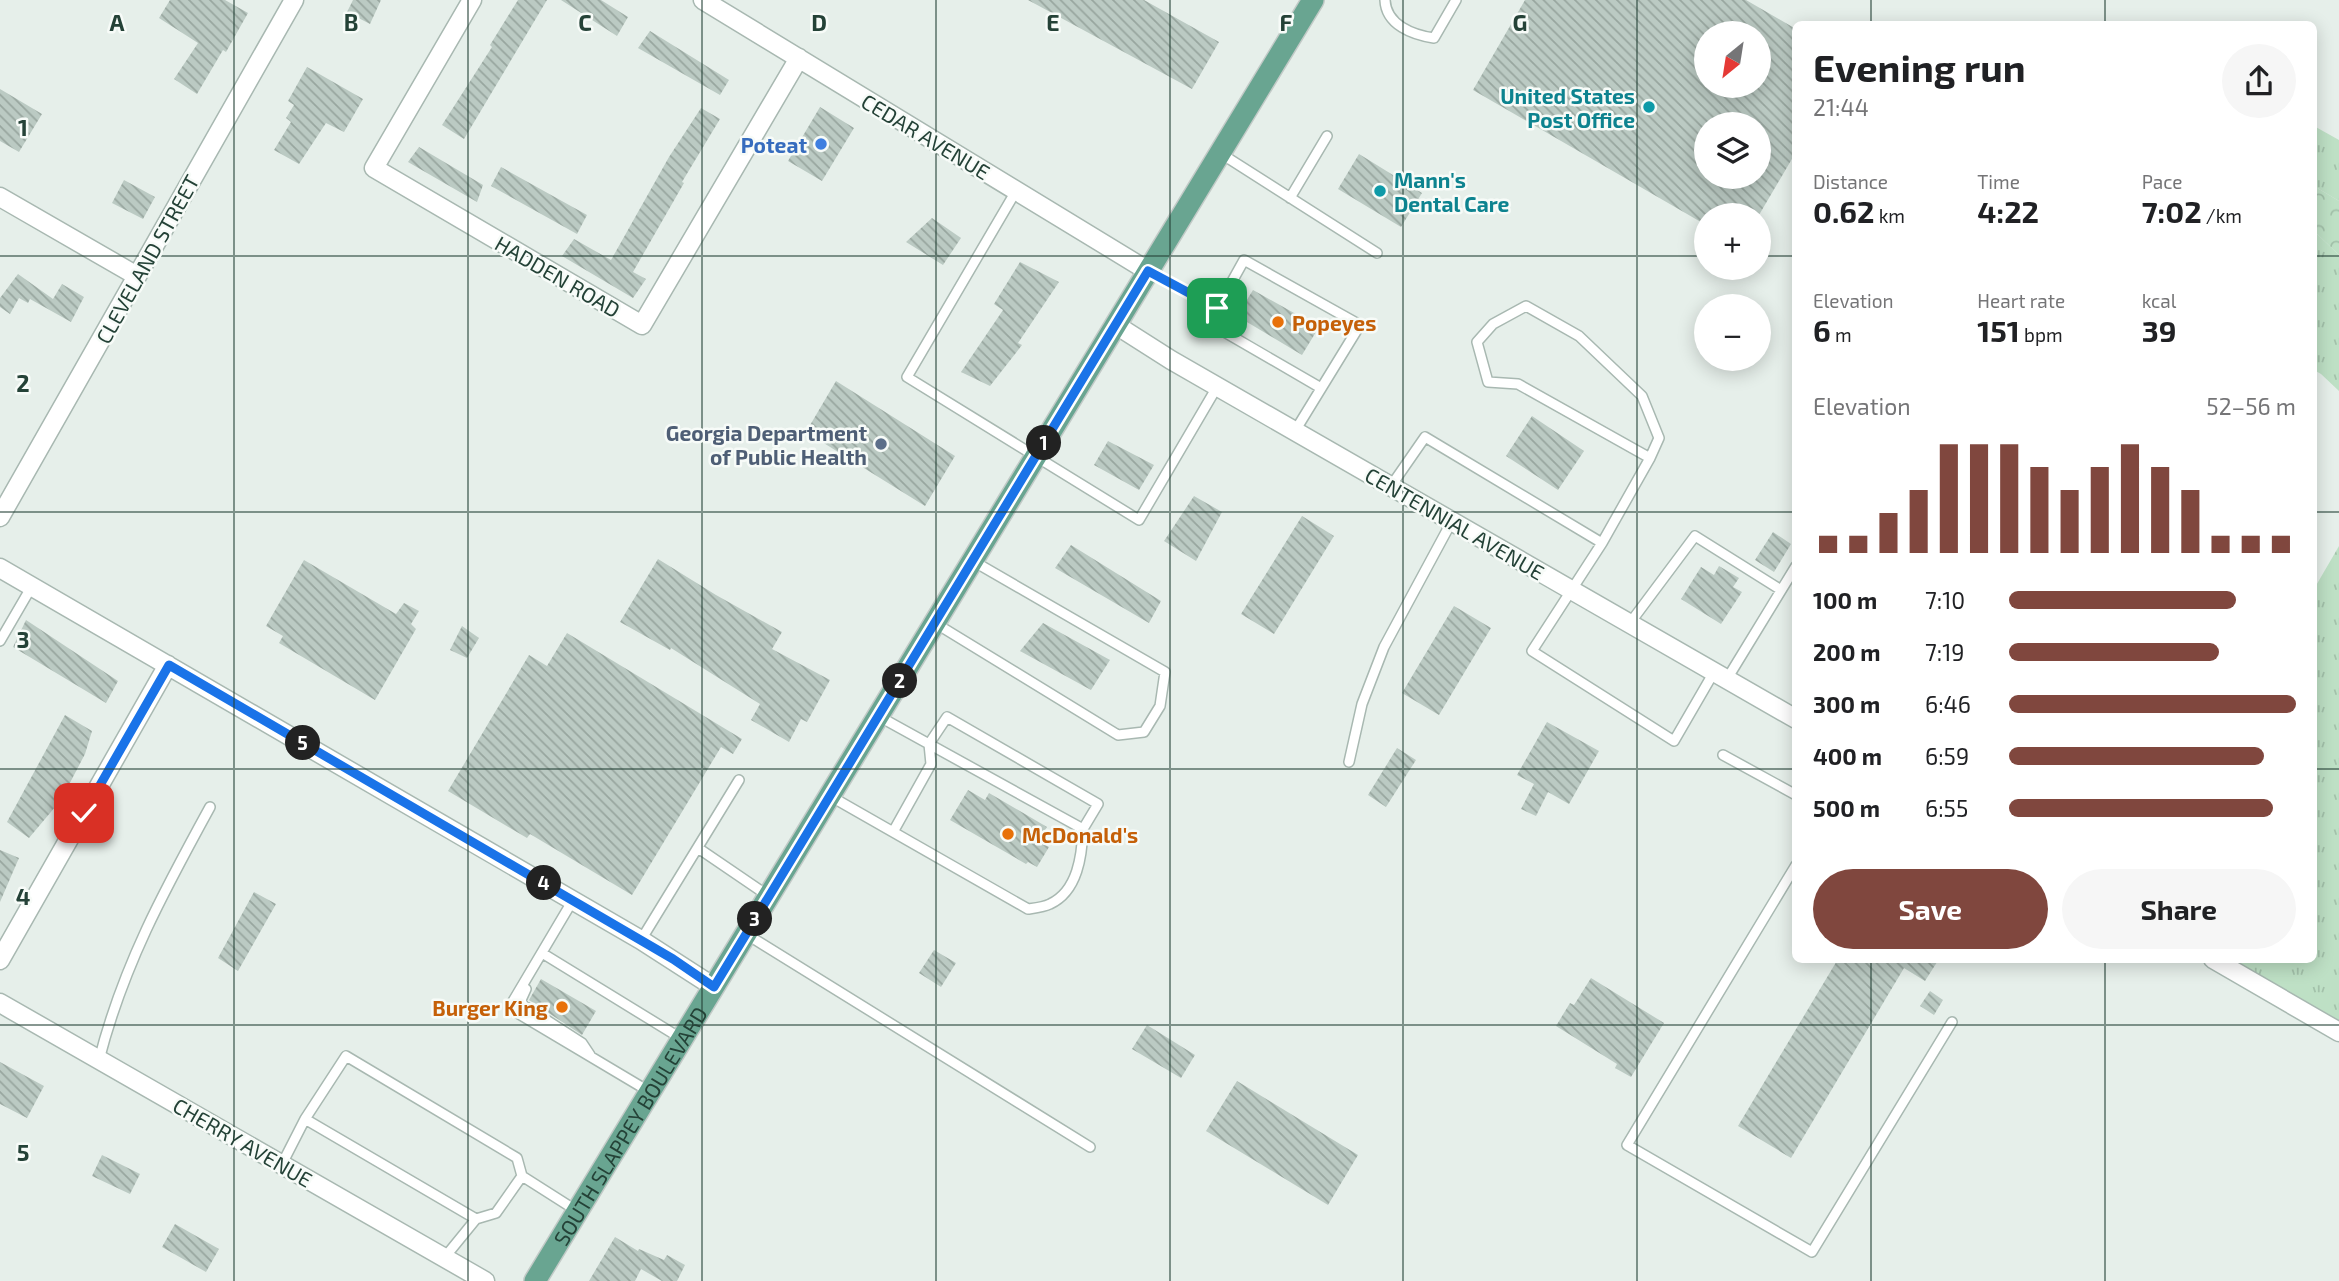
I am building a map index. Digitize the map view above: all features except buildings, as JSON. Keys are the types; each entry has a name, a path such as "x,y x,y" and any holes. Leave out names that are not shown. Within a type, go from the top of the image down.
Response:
{"main road":[{"name":"SOUTH SLAPPEY BOULEVARD","path":"535,1281 1313,0"}],"street":[{"name":"CLEVELAND STREET","path":"0,517 294,0"},
{"name":"HADDEN ROAD","path":"472,0 374,168 642,325 799,58"},
{"name":"CEDAR AVENUE","path":"703,0 1148,271"},
{"path":"0,197 136,276"},
{"name":"CENTENNIAL AVENUE","path":"1116,325 1217,387 1792,717"},
{"path":"0,568 573,900 714,987"},
{"path":"0,960 169,665"},
{"path":"2220,963 2339,1032"},
{"name":"CHERRY AVENUE","path":"0,1003 485,1281"}],"lane":[{"path":"1385,0 1386,11 1393,22 1418,36 1434,38 1456,0"},
{"path":"1290,198 1327,136"},
{"path":"1220,153 1377,253"},
{"path":"1016,191 906,377 1139,520 1217,387"},
{"path":"1295,431 1360,324 1244,260 1209,323 1321,388"},
{"path":"1148,271 1217,308"},
{"path":"1650,458 1518,384 1488,382 1477,342 1493,324 1526,306 1579,336 1643,396 1660,438 1650,458 1602,543 1531,651 1674,741 1792,572"},
{"path":"1391,486 1425,437 1602,543"},
{"path":"1349,762 1362,704 1384,647 1452,522"},
{"path":"1630,624 1695,536 1781,590"},
{"path":"935,623 1118,735 1144,732 1150,723 1160,706 1165,672 972,561"},
{"path":"0,641 32,586"},
{"path":"878,716 1083,828"},
{"path":"830,796 893,832 1028,909 1051,904 1069,888 1082,855 1083,828 1098,804 947,717 929,744 931,764 893,832"},
{"path":"1723,755 1792,793"},
{"path":"641,940 739,780"},
{"path":"99,1060 111,1014 152,915 210,807"},
{"path":"698,848 769,896"},
{"path":"1792,872 1628,1145 1812,1252 1952,1022"},
{"path":"573,900 509,1008 650,1092"},
{"path":"746,934 1090,1147"},
{"path":"542,953 682,1039"},
{"path":"531,971 530,983 521,1000 523,1005 582,1043 593,1058"},
{"path":"282,1164 305,1119 346,1056 517,1158 522,1176 577,1211"},
{"path":"305,1119 476,1219"},
{"path":"445,1257 476,1219 496,1213 522,1176"}],"green space":[{"path":"2317,128 2339,140 2339,201 2317,188"},
{"path":"2317,188 2339,201 2339,255 2317,234"},
{"path":"2317,234 2339,255 2339,391 2317,372"},
{"path":"2339,546 2339,1032 2220,963 2317,963 2317,584"}],"place":[{"name":"United States Post Office","path":"1649,107"},
{"name":"Poteat","path":"821,144"},
{"name":"Mann's Dental Care","path":"1380,191"},
{"name":"Popeyes","path":"1278,322"},
{"name":"Georgia Department of Public Health","path":"881,444"},
{"name":"McDonald's","path":"1008,834"},
{"name":"Burger King","path":"562,1007"}],"route":[{"path":"84,813 169,665 673,959 714,987 1148,271 1217,308"}]}
